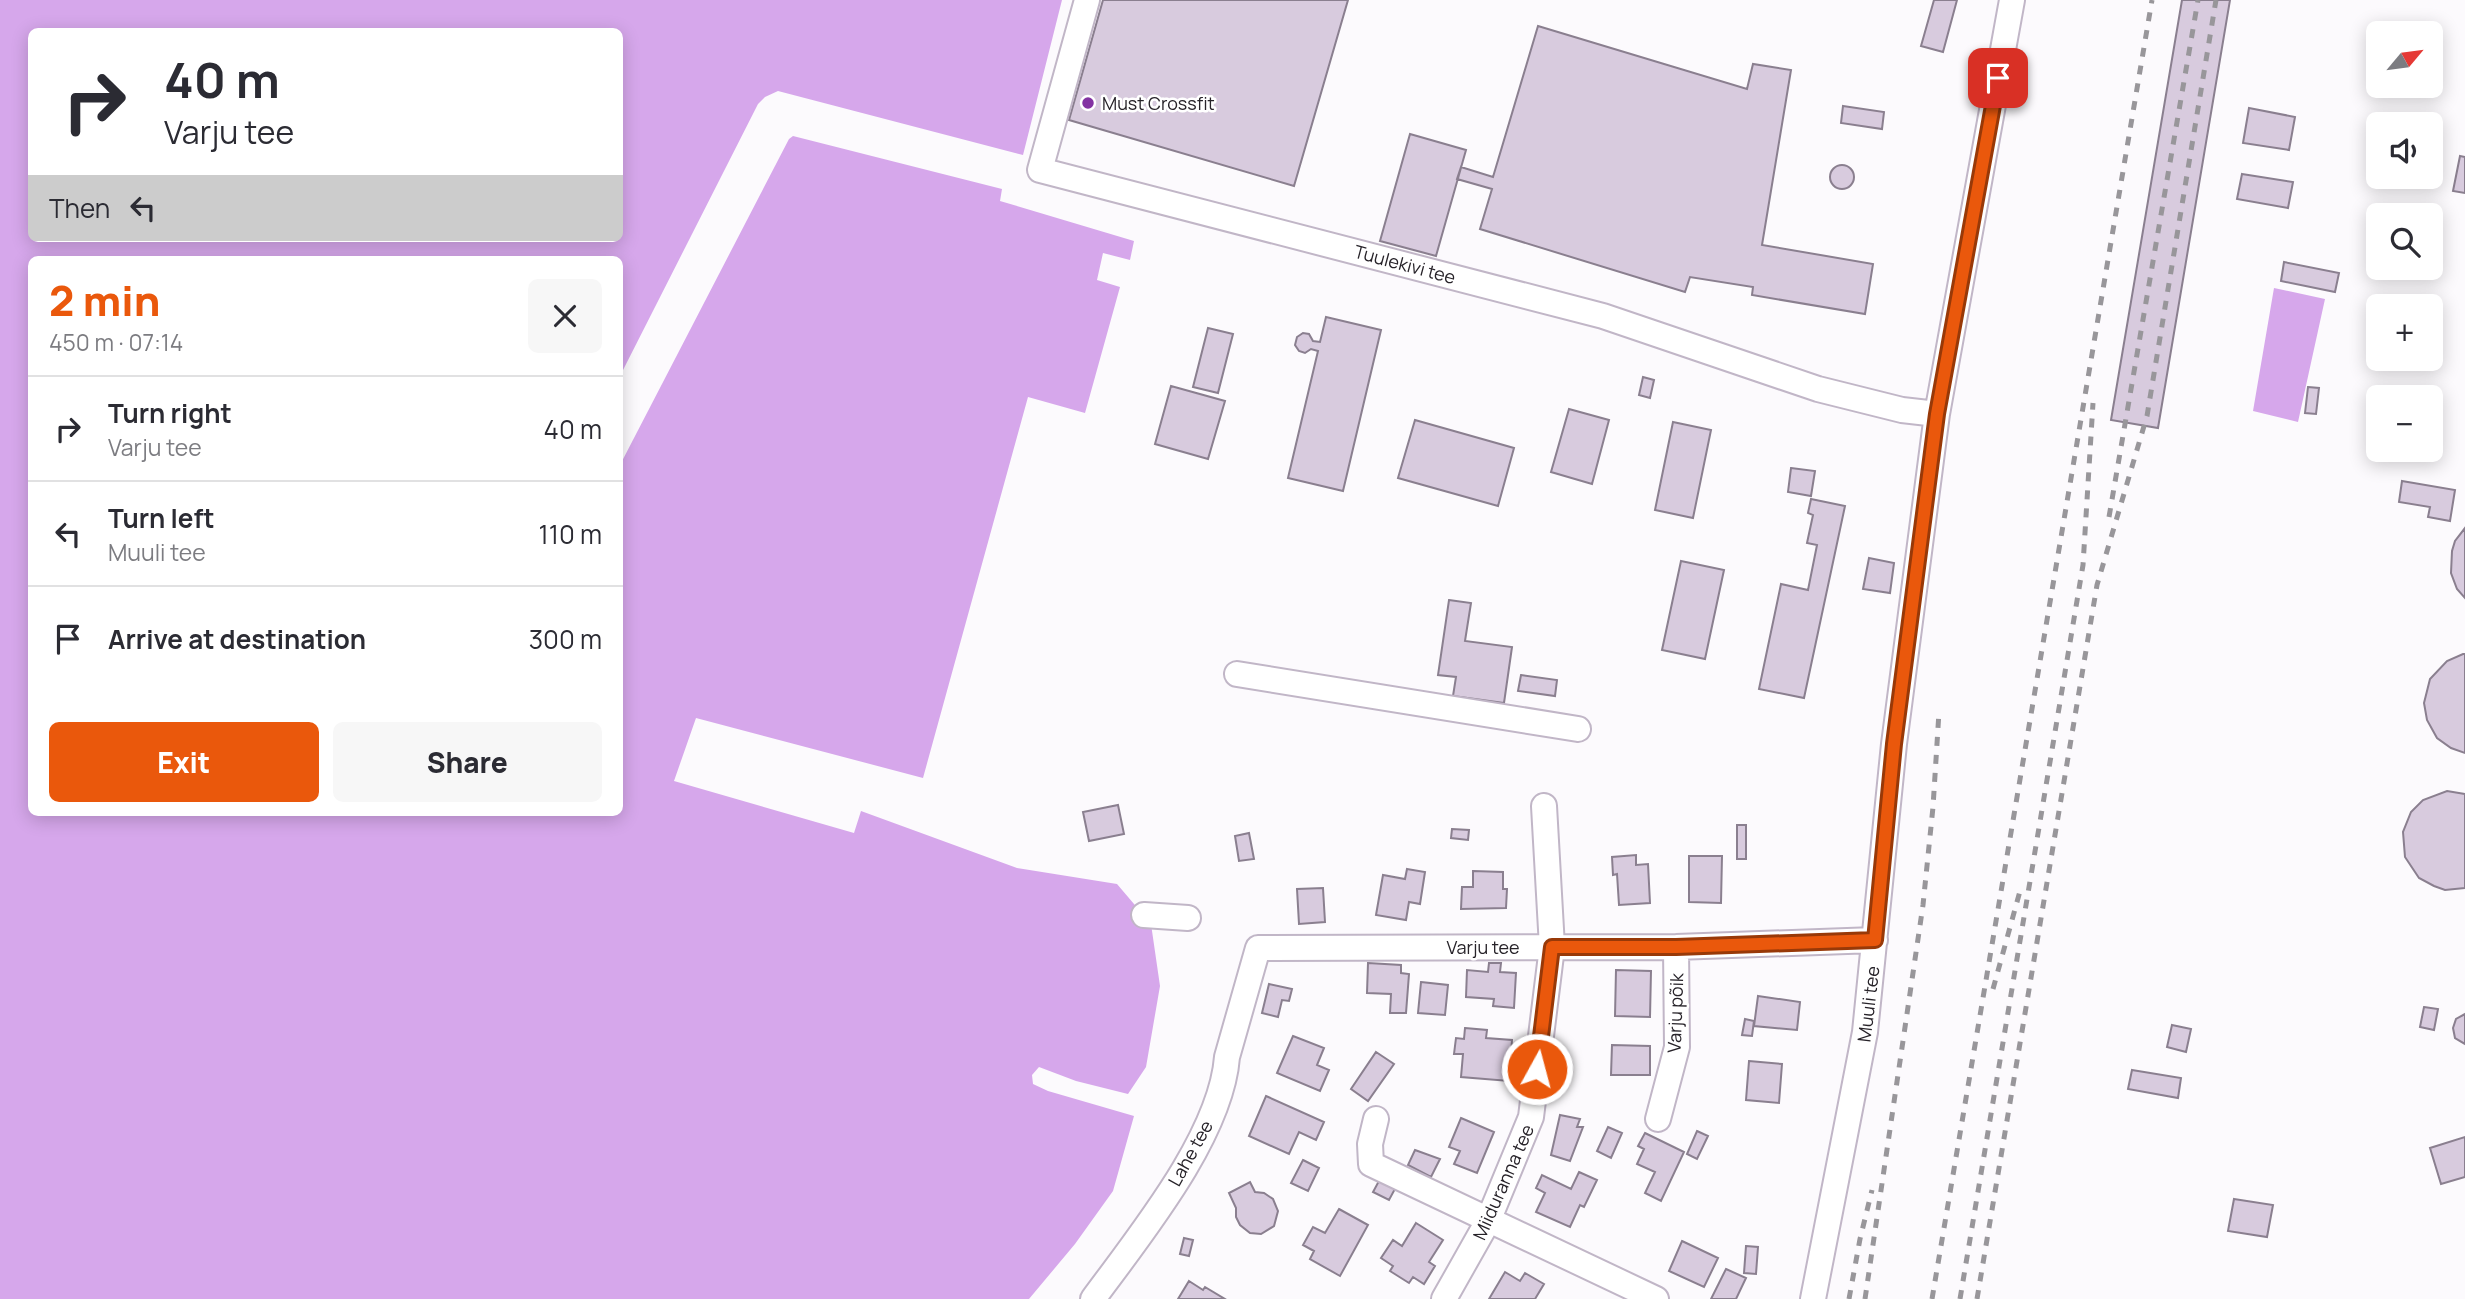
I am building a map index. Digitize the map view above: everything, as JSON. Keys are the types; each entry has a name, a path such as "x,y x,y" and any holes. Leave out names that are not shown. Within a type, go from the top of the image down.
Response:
{"street":[{"name":"Tuulekivi tee","path":"1087,0 1040,170 1603,316 1818,389 1902,410 1937,414"},
{"name":"Muuli tee","path":"1813,1299 1865,1032 1894,744 1937,414 2012,0"},
{"path":"1237,674 1578,729"},
{"name":"Miiduranna tee","path":"1444,1299 1488,1221 1531,1117 1552,947 1544,806"},
{"path":"1143,915 1188,918"},
{"name":"Varju tee","path":"1258,948 1676,947 1875,940"},
{"name":"Varju põik","path":"1658,1119 1677,1047 1676,947"},
{"name":"Lahe tee","path":"1093,1299 1156,1213 1209,1123 1226,1073 1227,1057 1258,948"},
{"path":"1376,1119 1370,1144 1371,1164 1656,1299"}],"shaded area":[{"path":"0,0 1062,0 1023,155 778,91 765,97 758,104 623,370 623,256 28,256 28,816 623,816 623,459 789,139 793,136 1002,189 1000,201 1134,241 1130,260 1103,253 1097,280 1120,287 1085,413 1028,397 923,778 696,718 674,781 854,833 861,811 1017,868 1117,884 1151,924 1160,986 1146,1067 1128,1094 1076,1081 1039,1067 1032,1075 1033,1084 1048,1091 1134,1116 1113,1191 1075,1244 1029,1299 0,1299"},
{"path":"2274,288 2325,299 2298,422 2253,411"}],"building":[{"path":"1103,0 1348,0 1294,186 1069,120"},
{"path":"1934,0 1957,0 1943,52 1921,46"},
{"path":"2182,0 2230,0 2158,428 2111,420"},
{"path":"1538,26 1747,89 1753,64 1791,70 1762,245 1873,264 1865,314 1752,295 1753,287 1690,277 1685,292 1480,229 1492,189 1457,179 1461,167 1493,177"},
{"path":"1843,106 1884,112 1882,129 1841,123"},
{"path":"2249,108 2295,117 2289,150 2243,143"},
{"path":"1410,134 1466,150 1436,256 1380,241"},
{"path":"2460,156 2465,157 2465,193 2453,191"},
{"path":"1842,165 1851,168 1854,177 1851,186 1842,189 1833,186 1830,177 1833,168"},
{"path":"2242,174 2293,182 2288,208 2237,199"},
{"path":"2284,262 2339,273 2335,292 2281,281"},
{"path":"1326,317 1381,330 1343,491 1288,478 1318,351 1311,349 1305,353 1299,351 1295,345 1297,337 1303,333 1309,334 1313,341 1320,342"},
{"path":"1208,328 1233,334 1218,393 1193,387"},
{"path":"1643,377 1654,380 1650,398 1639,395"},
{"path":"1171,386 1225,401 1208,459 1155,444"},
{"path":"2308,387 2319,388 2316,414 2305,413"},
{"path":"1569,409 1609,420 1592,484 1551,472"},
{"path":"1415,420 1514,448 1498,506 1398,478"},
{"path":"1673,422 1711,430 1693,518 1655,510"},
{"path":"1791,468 1815,471 1811,496 1788,492"},
{"path":"2402,481 2455,490 2450,521 2428,517 2430,507 2399,502"},
{"path":"1811,499 1845,506 1804,698 1759,689 1781,584 1808,590 1817,545 1807,543 1813,515 1808,513"},
{"path":"2465,528 2465,598 2457,589 2451,573 2455,541"},
{"path":"1869,558 1894,563 1890,593 1863,589"},
{"path":"1681,561 1724,570 1705,659 1662,650"},
{"path":"1449,600 1471,603 1465,641 1512,647 1504,703 1453,696 1456,677 1438,675"},
{"path":"2463,654 2465,753 2451,748 2437,738 2427,720 2424,703 2430,679 2447,661"},
{"path":"1521,675 1557,680 1555,696 1518,691"},
{"path":"2447,791 2465,794 2465,888 2445,890 2419,878 2405,857 2403,832 2411,812 2423,800"},
{"path":"1118,805 1124,834 1089,841 1083,812"},
{"path":"1737,825 1746,825 1746,859 1737,859"},
{"path":"1452,829 1469,830 1468,840 1451,838"},
{"path":"1249,833 1254,859 1239,861 1235,836"},
{"path":"1636,855 1636,865 1648,864 1650,903 1619,905 1617,874 1613,875 1612,857"},
{"path":"1689,856 1722,856 1721,903 1689,902"},
{"path":"1407,869 1425,872 1420,904 1409,902 1406,920 1376,915 1383,875 1405,879"},
{"path":"1473,871 1503,872 1503,889 1507,889 1506,908 1461,909 1462,887 1473,887"},
{"path":"1323,888 1325,922 1299,924 1297,889"},
{"path":"1368,963 1401,965 1401,973 1409,974 1406,1013 1390,1013 1391,994 1367,993"},
{"path":"1489,963 1501,963 1500,972 1516,973 1514,1008 1493,1006 1494,999 1466,997 1467,970 1488,972"},
{"path":"1616,970 1651,971 1650,1017 1615,1016"},
{"path":"1421,982 1448,985 1445,1015 1418,1013"},
{"path":"1269,984 1292,989 1289,1001 1282,1000 1278,1017 1262,1013"},
{"path":"1758,996 1800,1002 1797,1030 1754,1026"},
{"path":"2424,1007 2438,1009 2434,1030 2420,1027"},
{"path":"2465,1014 2465,1044 2455,1038 2453,1028 2456,1019"},
{"path":"1745,1019 1754,1021 1752,1036 1742,1035"},
{"path":"2172,1025 2191,1029 2186,1052 2167,1047"},
{"path":"1465,1028 1487,1030 1486,1038 1512,1040 1509,1081 1461,1077 1463,1054 1454,1054 1456,1038 1464,1039"},
{"path":"1293,1036 1324,1048 1317,1065 1329,1070 1320,1091 1277,1073"},
{"path":"1612,1045 1650,1046 1650,1075 1611,1075"},
{"path":"1376,1052 1394,1064 1368,1101 1351,1089"},
{"path":"1749,1061 1782,1064 1779,1103 1746,1100"},
{"path":"2132,1070 2181,1078 2178,1098 2128,1089"},
{"path":"1266,1096 1324,1122 1316,1140 1299,1132 1289,1154 1249,1136"},
{"path":"1560,1115 1580,1119 1577,1127 1583,1127 1570,1161 1551,1155"},
{"path":"1461,1118 1494,1132 1477,1173 1454,1164 1460,1151 1449,1147"},
{"path":"1608,1127 1622,1133 1611,1158 1597,1151"},
{"path":"1697,1131 1708,1136 1697,1159 1687,1154"},
{"path":"1645,1133 1684,1152 1661,1201 1645,1193 1655,1172 1637,1164 1644,1149 1638,1146"},
{"path":"2465,1137 2465,1177 2441,1184 2430,1148"},
{"path":"1415,1150 1440,1159 1431,1177 1408,1165"},
{"path":"1303,1160 1319,1168 1308,1191 1291,1183"},
{"path":"1579,1172 1597,1180 1584,1207 1580,1205 1570,1227 1536,1212 1545,1193 1536,1188 1542,1175 1571,1189"},
{"path":"1380,1179 1396,1187 1389,1200 1373,1192"},
{"path":"1250,1182 1255,1192 1264,1193 1273,1199 1278,1211 1274,1226 1261,1234 1250,1233 1240,1225 1229,1193"},
{"path":"2234,1199 2273,1205 2267,1237 2228,1231"},
{"path":"1339,1209 1368,1225 1340,1276 1310,1259 1314,1251 1303,1245 1313,1227 1325,1233"},
{"path":"1416,1223 1443,1240 1429,1262 1435,1266 1424,1284 1413,1277 1409,1283 1390,1271 1393,1266 1381,1258 1393,1240 1402,1246"},
{"path":"1184,1238 1193,1240 1189,1256 1180,1254"},
{"path":"1682,1241 1718,1258 1704,1287 1669,1271"},
{"path":"1746,1246 1758,1247 1756,1274 1744,1273"},
{"path":"1726,1269 1746,1278 1736,1299 1711,1299"},
{"path":"1505,1272 1520,1281 1525,1273 1544,1284 1535,1299 1489,1299"},
{"path":"1189,1281 1203,1290 1205,1287 1225,1299 1178,1299"}],"railway":[{"path":"1932,1299 2152,0"},
{"path":"2109,517 2198,0"},
{"path":"1977,1299 2097,585 2147,416 2216,0"},
{"path":"1960,1299 2083,565 2093,403"},
{"path":"1865,1299 1923,905 1939,712"},
{"path":"1993,989 2020,891"},
{"path":"1849,1299 1872,1190"}],"place":[{"name":"Must Crossfit","path":"1088,103"}],"route":[{"path":"1537,1069 1552,947 1676,947 1875,940 1894,744 1937,414 1998,78"}]}
